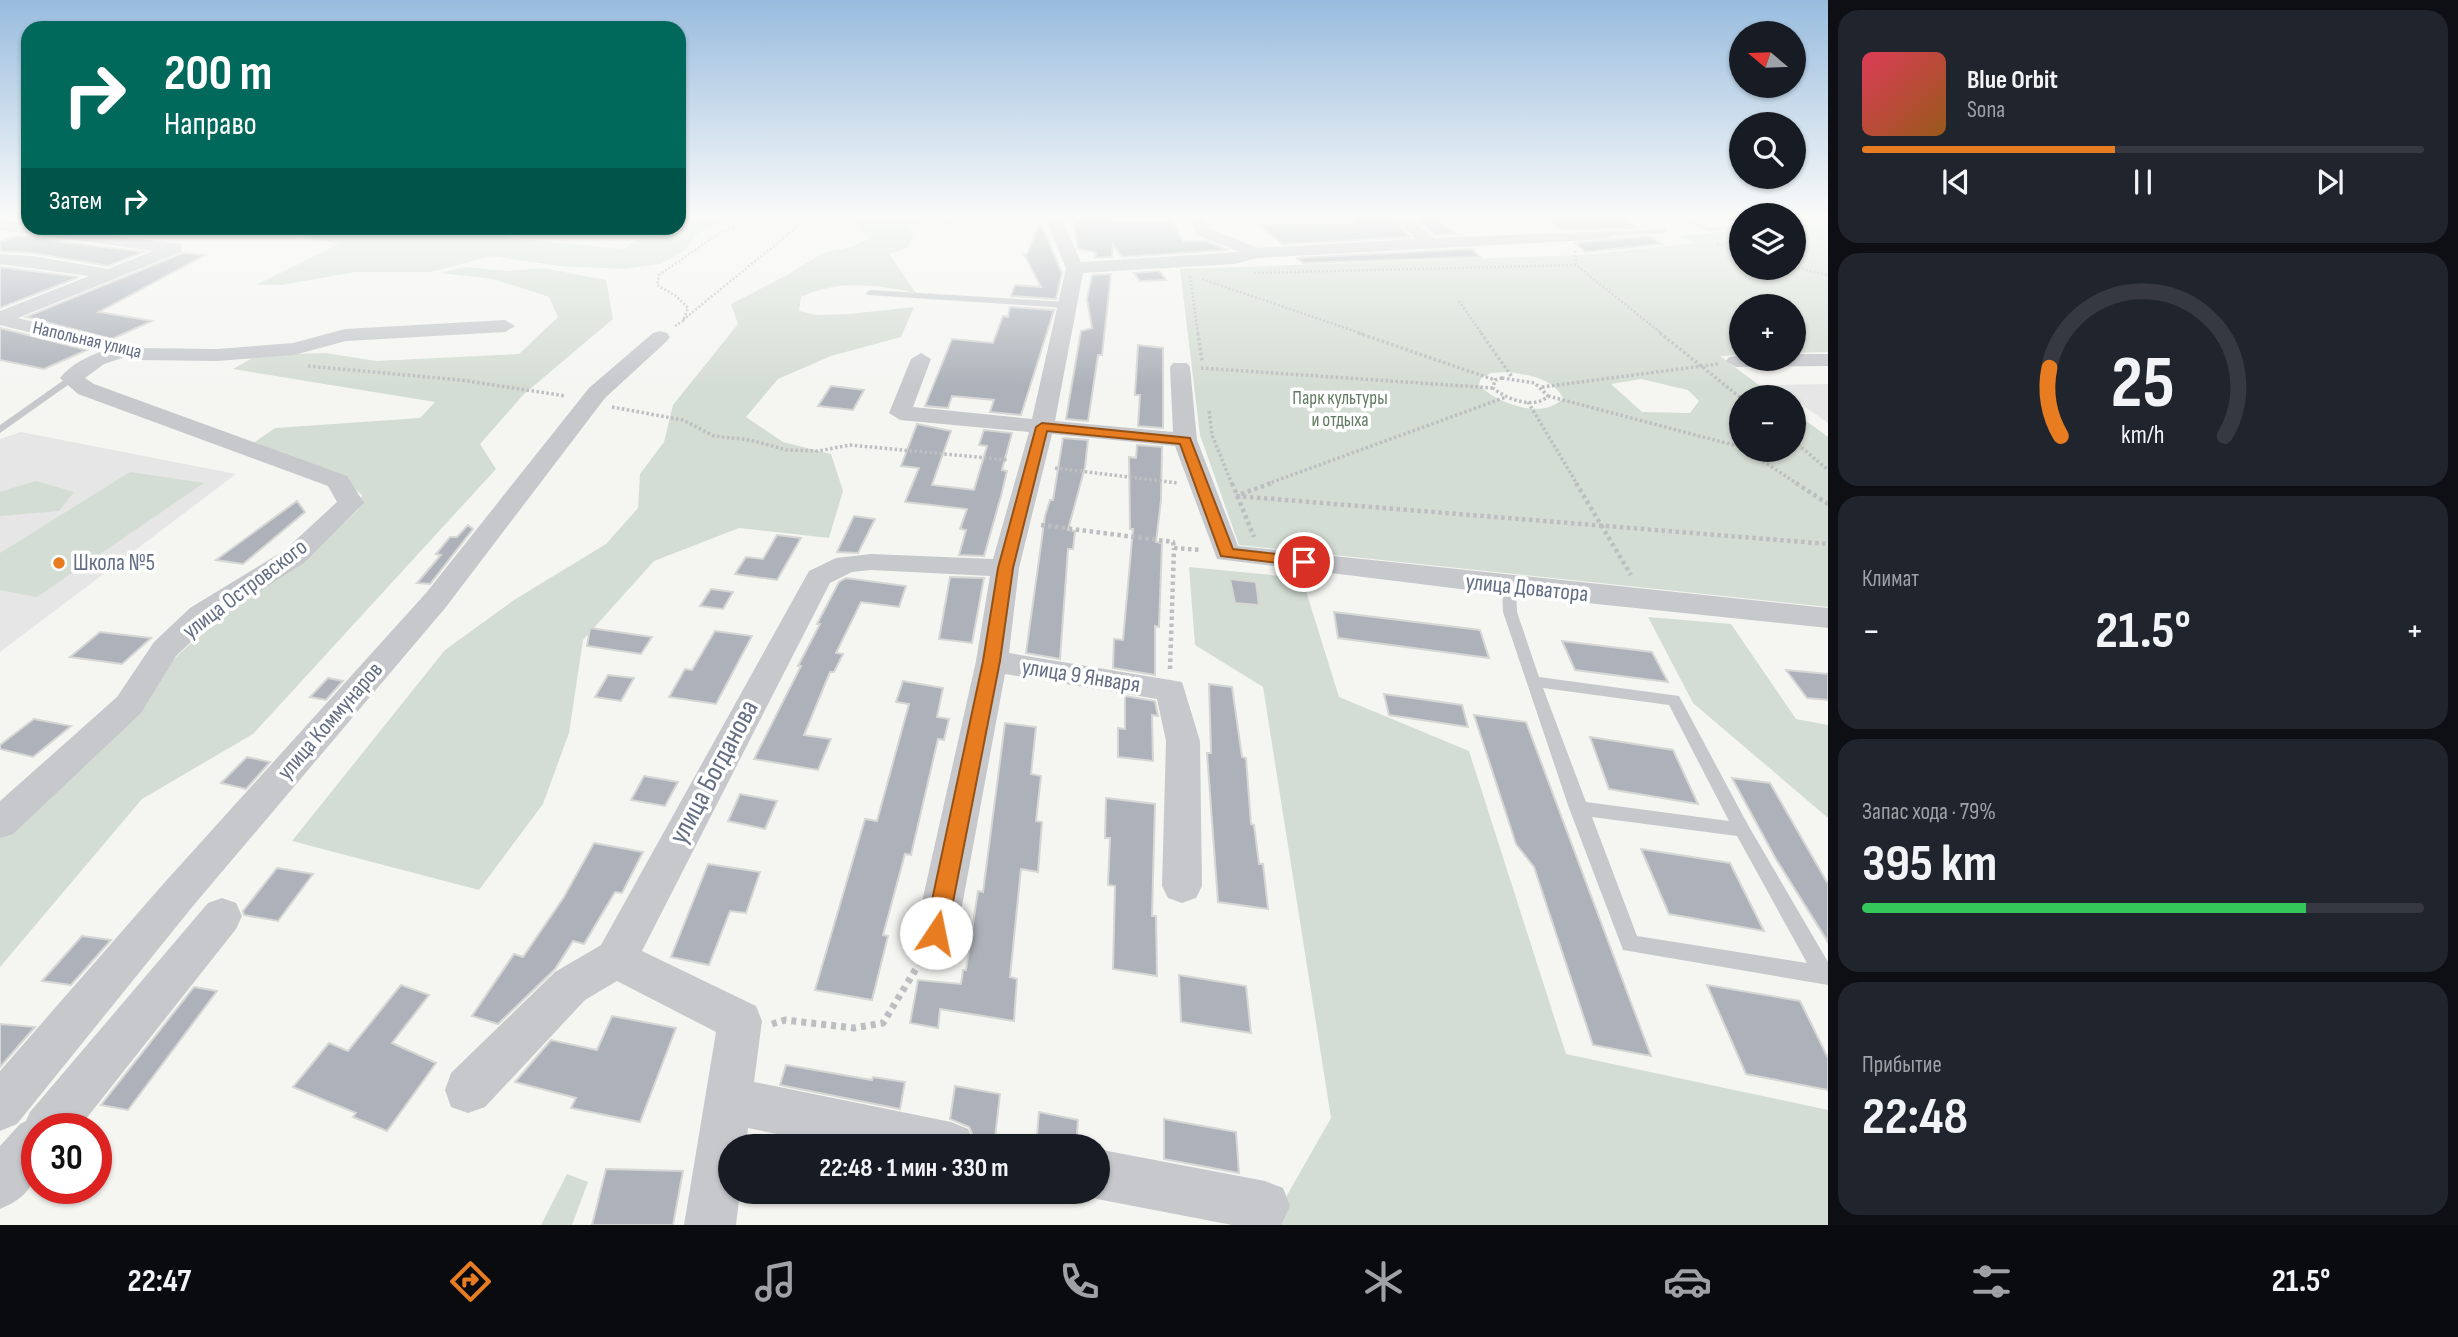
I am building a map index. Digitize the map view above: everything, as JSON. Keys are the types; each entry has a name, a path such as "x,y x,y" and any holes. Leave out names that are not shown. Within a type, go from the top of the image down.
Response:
{"street":[{"path":"104,273 109,274"},
{"path":"936,933 992,661 1005,568 1042,427 1074,273"},
{"path":"0,319 109,274"},
{"name":"Напольная улица","path":"0,319 139,354 217,355 294,349 345,335 505,326"},
{"name":"улица Коммунаров","path":"0,1107 436,600 589,403 671,329"},
{"path":"71,378 97,360 125,350"},
{"path":"921,359 900,413 1185,440"},
{"path":"1806,360 1828,360"},
{"path":"1180,367 1185,440 1202,486"},
{"name":"улица Островского","path":"0,823 129,705 165,649 201,615 295,556 351,503 338,481 86,389 71,378"},
{"name":"улица Доватора","path":"1202,486 1227,553 1509,586 1828,618"},
{"name":"улица Богданова","path":"616,958 819,577 846,564 871,562 1005,568"},
{"name":"улица 9 Января","path":"992,661 1171,690 1182,741 1182,886"},
{"path":"60,1113 222,916"},
{"path":"468,1090 570,986 616,958 740,1021 710,1225"},
{"path":"727,1100 893,1134"},
{"path":"0,1184 21,1160"},
{"path":"1110,1176 1265,1206"}],"lane":[{"path":"870,292 1067,305"},
{"path":"0,430 71,378"},
{"path":"1509,586 1510,612 1533,681 1630,944 1827,976"},
{"path":"1533,681 1674,700 1742,830 1827,976"},
{"path":"1578,808 1742,830"}],"path":[{"path":"662,273 657,285 676,296 688,308 671,329"},
{"path":"671,329 740,273"},
{"path":"1587,273 1729,388"},
{"path":"1190,275 1495,380 1512,378 1542,387 1729,362"},
{"path":"1190,275 1214,275"},
{"path":"1190,275 1205,382"},
{"path":"1459,301 1512,378"},
{"path":"306,365 461,380 629,408 683,421 714,436 750,440 788,450 818,451 850,445 1032,463 1202,486 1237,496 1828,544"},
{"path":"1203,369 1493,388 1506,397 1528,402 1545,400 1548,396"},
{"path":"1493,388 1495,380"},
{"path":"1542,387 1548,396 1729,444"},
{"path":"1237,496 1506,397"},
{"path":"1528,402 1632,576"},
{"path":"1209,408 1212,435 1254,537 1267,539"},
{"path":"1806,451 1828,470"},
{"path":"1764,462 1828,504"},
{"name":"улица 9 Января","path":"1017,523 1173,542 1171,690"},
{"path":"1618,575 1645,577"},
{"path":"738,1034 785,1020 854,1028 883,1023 936,933"}],"shaded area":[{"path":"1828,384 1828,423 1806,408 1806,385 1774,385"},
{"name":"Школа №5","path":"21,432 236,474 0,652 0,439"}],"green space":[{"path":"280,273 349,273 281,285 256,285"},
{"path":"441,273 570,273 606,280 613,319 524,394 480,444 496,469 253,734 142,799 0,967 0,833 156,676 230,606 302,562 358,510 362,495 335,472 252,444 275,428 420,418 435,402 233,369 258,355 326,353 376,361 519,354 558,317 549,297 493,279"},
{"path":"902,273 916,293 858,285 829,288 801,297 799,311 817,315 914,307 901,337 831,356 778,379 746,417 783,442 831,454 843,491 829,538 739,528 654,561 583,640 569,733 543,804 479,890 292,841 445,650 514,600 606,544 638,508 640,474 664,442 673,405 738,324 731,304 789,274"},
{"name":"Парк культуры и отдыха","path":"1181,273 1729,273 1729,280 1806,280 1806,273 1828,273 1828,352 1806,353 1806,294 1729,294 1729,356 1720,356 1729,363 1729,371 1740,371 1759,385 1729,385 1729,462 1806,462 1806,421 1828,437 1828,607 1239,545 1200,435","holes":["1508,372 1532,376 1559,391 1563,398 1555,405 1533,409 1508,403 1479,385 1481,378 1491,373","1641,379 1688,390 1699,401 1690,413 1642,412 1611,384"]},
{"path":"130,472 204,483 37,597 0,590 0,553"},
{"path":"36,481 74,492 59,511 0,516 0,492"},
{"path":"1189,567 1302,578 1339,697 1469,751 1566,1054 1828,1110 1828,1225 1270,1225 1331,1118 1263,687 1195,645"},
{"path":"1648,617 1731,624 1796,719 1828,725 1828,818 1693,703"},
{"path":"567,1174 588,1182 572,1225 541,1225"}],"building":[{"path":"0,273 49,273 79,277 0,308"},
{"path":"134,273 171,273 99,312 152,321 112,339 26,317"},
{"path":"1034,273 1062,273 1056,299 1011,296 1015,285 1041,287"},
{"path":"1134,273 1161,273 1166,280 1140,281"},
{"path":"1111,274 1102,355 1098,355 1088,421 1066,419 1081,331 1092,328 1087,299 1092,275"},
{"path":"1010,307 1054,310 1021,415 990,412 994,400 952,396 948,408 925,406 952,339 993,343 1003,316 1008,317"},
{"path":"0,328 87,350 44,369 0,360"},
{"path":"1138,345 1163,348 1163,428 1138,426 1140,395 1135,395"},
{"path":"831,386 864,390 853,410 818,406"},
{"path":"917,424 951,431 932,485 974,490 987,446 979,445 984,430 1012,433 1002,470 1007,471 984,556 959,555 966,530 960,529 967,509 905,502 919,468 901,466"},
{"path":"1063,438 1088,440 1085,467 1068,530 1075,531 1073,549 1068,549 1060,659 1026,653 1045,516 1050,500 1053,500"},
{"path":"1137,445 1162,447 1161,500 1156,542 1162,543 1159,627 1155,626 1155,675 1113,668 1114,639 1123,640 1133,529 1130,529 1129,457 1136,458"},
{"path":"297,501 305,512 243,564 216,560"},
{"path":"854,516 875,519 858,553 837,552"},
{"path":"468,525 473,529 430,584 417,583 441,555 436,554 450,537 457,537"},
{"path":"777,535 801,538 777,580 735,574 746,557 763,559"},
{"path":"950,577 984,578 972,643 939,639"},
{"path":"846,578 906,586 899,607 861,602 836,653 843,654 834,672 830,672 804,735 831,739 818,770 754,759 801,666 798,666 820,624 817,624 839,582"},
{"path":"1230,579 1256,582 1259,605 1235,603"},
{"path":"711,589 733,592 723,609 700,606"},
{"path":"1334,612 1480,630 1489,658 1338,638"},
{"path":"590,628 652,637 641,654 587,646"},
{"path":"715,631 752,636 716,704 669,697 685,669 692,670"},
{"path":"100,632 151,638 122,664 70,657"},
{"path":"1562,641 1652,652 1668,682 1575,670"},
{"path":"1786,670 1828,674 1828,700 1807,698"},
{"path":"608,675 634,678 621,701 595,697"},
{"path":"328,678 343,681 326,700 310,697"},
{"path":"903,681 943,688 937,717 949,719 944,740 938,739 911,855 905,854 883,935 888,936 872,1000 815,990 865,819 877,821 909,704 896,702"},
{"path":"1209,684 1232,687 1242,757 1246,758 1251,824 1254,825 1259,864 1263,864 1268,909 1218,902 1207,753 1211,753"},
{"path":"1384,694 1462,705 1468,727 1389,715"},
{"path":"1125,696 1155,701 1158,716 1152,715 1153,761 1118,757 1118,728 1125,729"},
{"path":"1474,715 1526,722 1651,1056 1593,1045 1534,867 1516,844"},
{"path":"34,719 71,726 33,757 0,749 0,745"},
{"path":"1005,723 1036,727 1031,774 1041,776 1036,821 1042,822 1038,872 1021,869 1010,977 1017,979 1014,1021 940,1009 938,1028 910,1023 918,980 961,984 963,970 966,970 978,891 983,892"},
{"path":"1590,737 1673,750 1698,804 1609,789"},
{"path":"247,757 270,762 246,789 221,783"},
{"path":"644,776 678,782 665,806 631,800"},
{"path":"1732,778 1770,783 1828,884 1828,942 1776,859"},
{"path":"740,794 777,801 765,829 728,821"},
{"path":"1106,798 1155,804 1152,916 1156,916 1157,976 1113,969 1115,886 1108,885 1110,838 1105,838"},
{"path":"594,843 643,852 622,893 615,892 584,944 573,941 555,969 498,1024 472,1016 514,954 523,957 564,897"},
{"path":"1641,849 1730,863 1764,931 1669,914"},
{"path":"708,864 760,872 746,913 730,911 709,965 671,957"},
{"path":"277,868 313,874 278,921 244,915 243,911"},
{"path":"82,936 111,940 71,985 42,981"},
{"path":"1179,975 1246,986 1251,1033 1181,1022"},
{"path":"401,985 429,995 392,1043 436,1063 387,1131 353,1117 356,1113 293,1087 329,1043 348,1051"},
{"path":"1707,985 1800,1001 1828,1058 1828,1090 1746,1074"},
{"path":"194,987 217,991 128,1110 101,1105"},
{"path":"612,1016 676,1028 640,1122 571,1108 576,1098 515,1082 551,1040 597,1050"},
{"path":"0,1024 35,1027 0,1067"},
{"path":"786,1065 872,1080 873,1077 905,1082 900,1109 780,1085"},
{"path":"955,1086 1000,1094 995,1134 972,1134 969,1127 950,1119"},
{"path":"1039,1112 1078,1120 1077,1134 1037,1134"},
{"path":"1164,1119 1236,1132 1239,1173 1164,1159"},
{"path":"606,1169 683,1171 673,1225 592,1225"}],"place":[{"name":"Школа №5","path":"59,563"}],"route":[{"path":"936,933 992,661 1005,568 1042,427 1185,440 1227,553 1304,562"}]}
